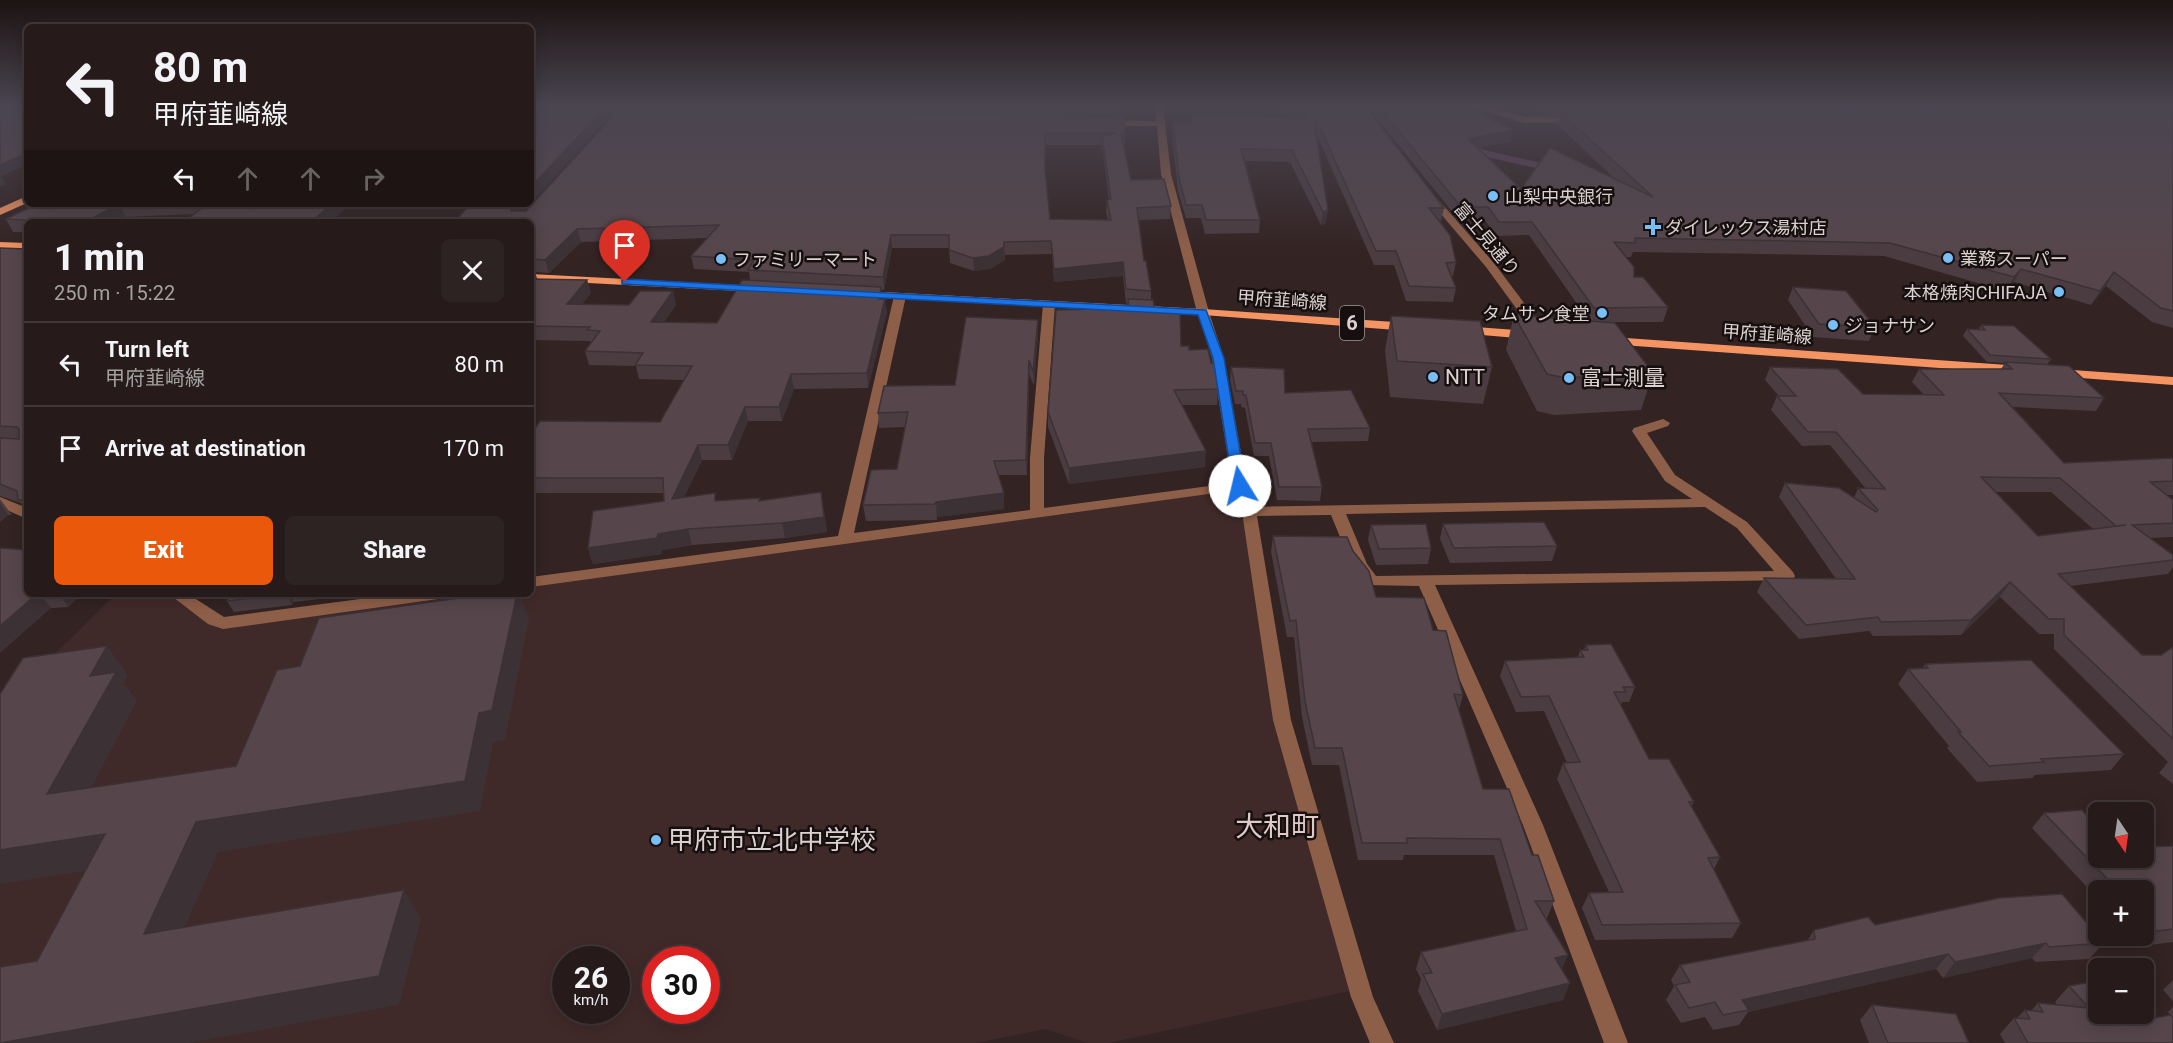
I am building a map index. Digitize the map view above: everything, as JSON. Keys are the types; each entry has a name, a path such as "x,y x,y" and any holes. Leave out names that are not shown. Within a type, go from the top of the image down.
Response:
{"main road":[{"path":"0,202 24,190"},
{"path":"0,212 24,200"},
{"path":"0,244 24,246"},
{"path":"534,277 775,290"},
{"name":"甲府韮崎線","path":"853,294 1203,312 1425,328"},
{"path":"1449,330 1548,336"},
{"name":"甲府韮崎線","path":"1600,340 2173,381"}],"street":[{"path":"534,582 1240,486 1218,358 1203,312 1166,174 1164,155"},
{"name":"富士見通り","path":"1421,186 1548,336"},
{"path":"845,540 900,296"},
{"path":"1037,514 1037,458 1049,304"},
{"path":"1337,510 1360,566 1372,581 1787,576 1742,525 1670,478 1639,431 1663,423"},
{"path":"0,501 24,513"},
{"path":"1382,1043 1362,997 1282,720 1249,512 1708,503"},
{"path":"1425,580 1533,825 1616,1043"},
{"path":"181,597 213,620 223,623 416,597"}],"shaded area":[{"name":"甲府市立北中学校","path":"1240,486 1249,512 1279,709 1350,991 1109,1043 1087,1043 1046,1029 976,1043 0,1043 0,707 113,597 181,597 214,620 415,597 534,597 534,582"}],"building":[{"path":"0,155 23,155 0,165"},
{"path":"534,155 561,155 534,184"},
{"path":"578,155 1045,155 1050,219 1111,220 1107,200 1111,199 1105,155 1126,155 1131,180 1164,179 1171,206 1137,208 1144,261 1146,261 1151,291 1126,289 1123,262 1054,269 1051,241 1004,242 1004,247 989,256 973,258 949,250 949,235 891,235 883,277 748,270 754,260 691,256 719,225 577,229 545,260 534,259 534,219 458,219 468,207 512,207 511,211 526,211 530,207 534,207 534,202"},
{"path":"1176,155 1243,155 1260,220 1206,220 1202,205 1186,205 1179,178"},
{"path":"1294,155 1319,155 1328,210 1323,212"},
{"path":"1332,155 1403,155 1444,208 1429,208 1450,235 1456,262 1446,263 1456,288 1409,286 1396,251 1376,251"},
{"path":"1418,155 1485,155 1521,189 1545,155 1564,155 1653,197 1607,155 2173,155 2173,311 2161,308 2114,272 2100,291 2021,269 2014,277 1890,243 1635,238 1635,243 1614,242 1634,267 1634,277 1643,277 1668,307 1594,308 1532,222 1499,222 1488,207 1461,207"},
{"path":"31,207 113,207 91,219 6,219"},
{"path":"203,207 328,207 315,219 188,219"},
{"path":"0,248 24,249 24,500 18,500 17,491 0,484 0,438 19,439 19,429 0,426"},
{"path":"534,279 587,280 567,304 629,305 640,291 673,291 651,322 717,323 742,280 881,287 879,299 885,299 867,373 791,374 779,407 745,407 728,445 698,445 672,499 715,493 715,501 760,498 759,501 821,492 824,517 782,523 688,529 658,534 657,538 588,548 593,511 664,501 663,478 534,478 534,430 540,421 660,422 692,366 635,365 643,353 585,351 600,331 587,330 590,327 534,326"},
{"path":"1793,287 1846,291 1875,327 1819,324"},
{"path":"1128,299 1153,300 1155,310 1180,310 1181,346 1189,346 1189,350 1208,349 1211,363 1214,363 1218,389 1174,390 1206,451 1069,468 1048,412 1056,310 1129,308"},
{"path":"1514,315 1615,323 1653,373 1565,378 1547,374"},
{"path":"1391,316 1480,321 1492,367 1397,361"},
{"path":"966,317 1038,320 1033,372 1029,360 1026,460 994,461 1004,493 936,502 935,504 863,505 871,470 897,469 908,412 878,413 884,386 955,385"},
{"path":"1981,325 2014,326 2051,359 1990,355 1967,329 1985,330"},
{"path":"2005,362 2069,366 2104,398 1999,393 2064,463 2173,458 2173,481 2150,482 2173,500 2173,523 2132,525 2173,555 2173,560 2058,574 2142,655 2161,655 2173,647 2173,739 2064,635 2064,619 2049,619 2010,582 1971,620 1881,622 1878,617 1806,625 1764,578 1855,579 1785,483 1839,488 1876,512 1878,510 1858,488 1885,489 1836,432 1808,432 1777,396 1796,396 1770,367 1838,369 1863,394 1944,395 1919,369 2012,369","holes":["1981,477 2060,478 2116,526 2126,525 2038,536"]},
{"path":"1231,367 1284,369 1285,393 1351,390 1370,428 1308,429 1322,487 1279,487 1271,443 1255,443 1246,395 1243,395 1243,391 1236,391"},
{"path":"1544,522 1557,546 1454,548 1443,524"},
{"path":"1426,524 1431,548 1379,549 1371,525"},
{"path":"1273,536 1347,537 1353,551 1369,571 1376,597 1424,598 1433,630 1446,631 1463,695 1454,694 1483,789 1509,789 1532,855 1538,855 1554,901 1535,901 1568,955 1555,958 1570,983 1442,1014 1423,974 1432,973 1421,952 1527,929 1500,839 1407,838 1407,843 1362,843 1342,748 1315,748 1305,701 1296,620 1290,621"},
{"path":"0,548 24,550 24,597 34,597 0,626"},
{"path":"229,597 261,597 227,601"},
{"path":"466,597 516,597 492,710 479,713 465,781 196,822 144,934 404,890 379,976 0,1043 0,967 37,961 105,834 0,850 0,694 23,658 107,646 90,676 116,672 47,794 236,766 277,670 300,666 319,618"},
{"path":"1611,644 1635,687 1623,687 1626,692 1614,692 1649,759 1669,759 1694,802 1689,802 1720,857 1708,858 1741,923 1602,925 1589,893 1623,892 1563,763 1580,762 1549,696 1521,697 1505,661 1584,657 1580,650 1588,650 1586,645"},
{"path":"2031,660 2124,754 2041,759 2044,762 1989,766 1958,732 1961,732 1908,669 1928,668 1925,664"},
{"path":"2082,810 2088,817 2088,859 2044,813"},
{"path":"2173,846 2173,929 2157,931 2154,928 2154,880 2108,880 2097,868 2154,868 2154,847"},
{"path":"2062,894 2088,924 2088,944 2049,947 2046,943 1955,962 1948,954 1742,1000 1749,1010 1723,1015 1715,1002 1689,1008 1675,985 1690,982 1680,965 1815,939 1814,930 1868,917 1875,925 1999,898"},
{"path":"2088,982 2088,1007 2069,986"},
{"path":"2038,1003 2088,1008 2088,1024 2154,1024 2154,1018 2170,1015 2173,1017 2173,1043 2028,1043 2014,1018 2030,1019 2025,1010 2043,1012"},
{"path":"1872,1005 1956,1014 1969,1043 1888,1043"}],"waterway":[{"path":"1490,155 1550,168"}],"place":[{"name":"山梨中央銀行","path":"1493,196"},
{"name":"ダイレックス湯村店","path":"1653,227"},
{"name":"業務スーパー","path":"1948,258"},
{"name":"ファミリーマート","path":"721,259"},
{"name":"本格焼肉CHIFAJA","path":"2059,292"},
{"name":"タムサン食堂","path":"1602,313"},
{"name":"ジョナサン","path":"1833,325"},
{"name":"NTT","path":"1433,377"},
{"name":"富士測量","path":"1569,378"},
{"name":"甲府市立北中学校","path":"656,840"}],"district":[{"name":"大和町","path":"1277,826"}],"route":[{"path":"625,282 1203,312 1218,358 1240,486"}]}
